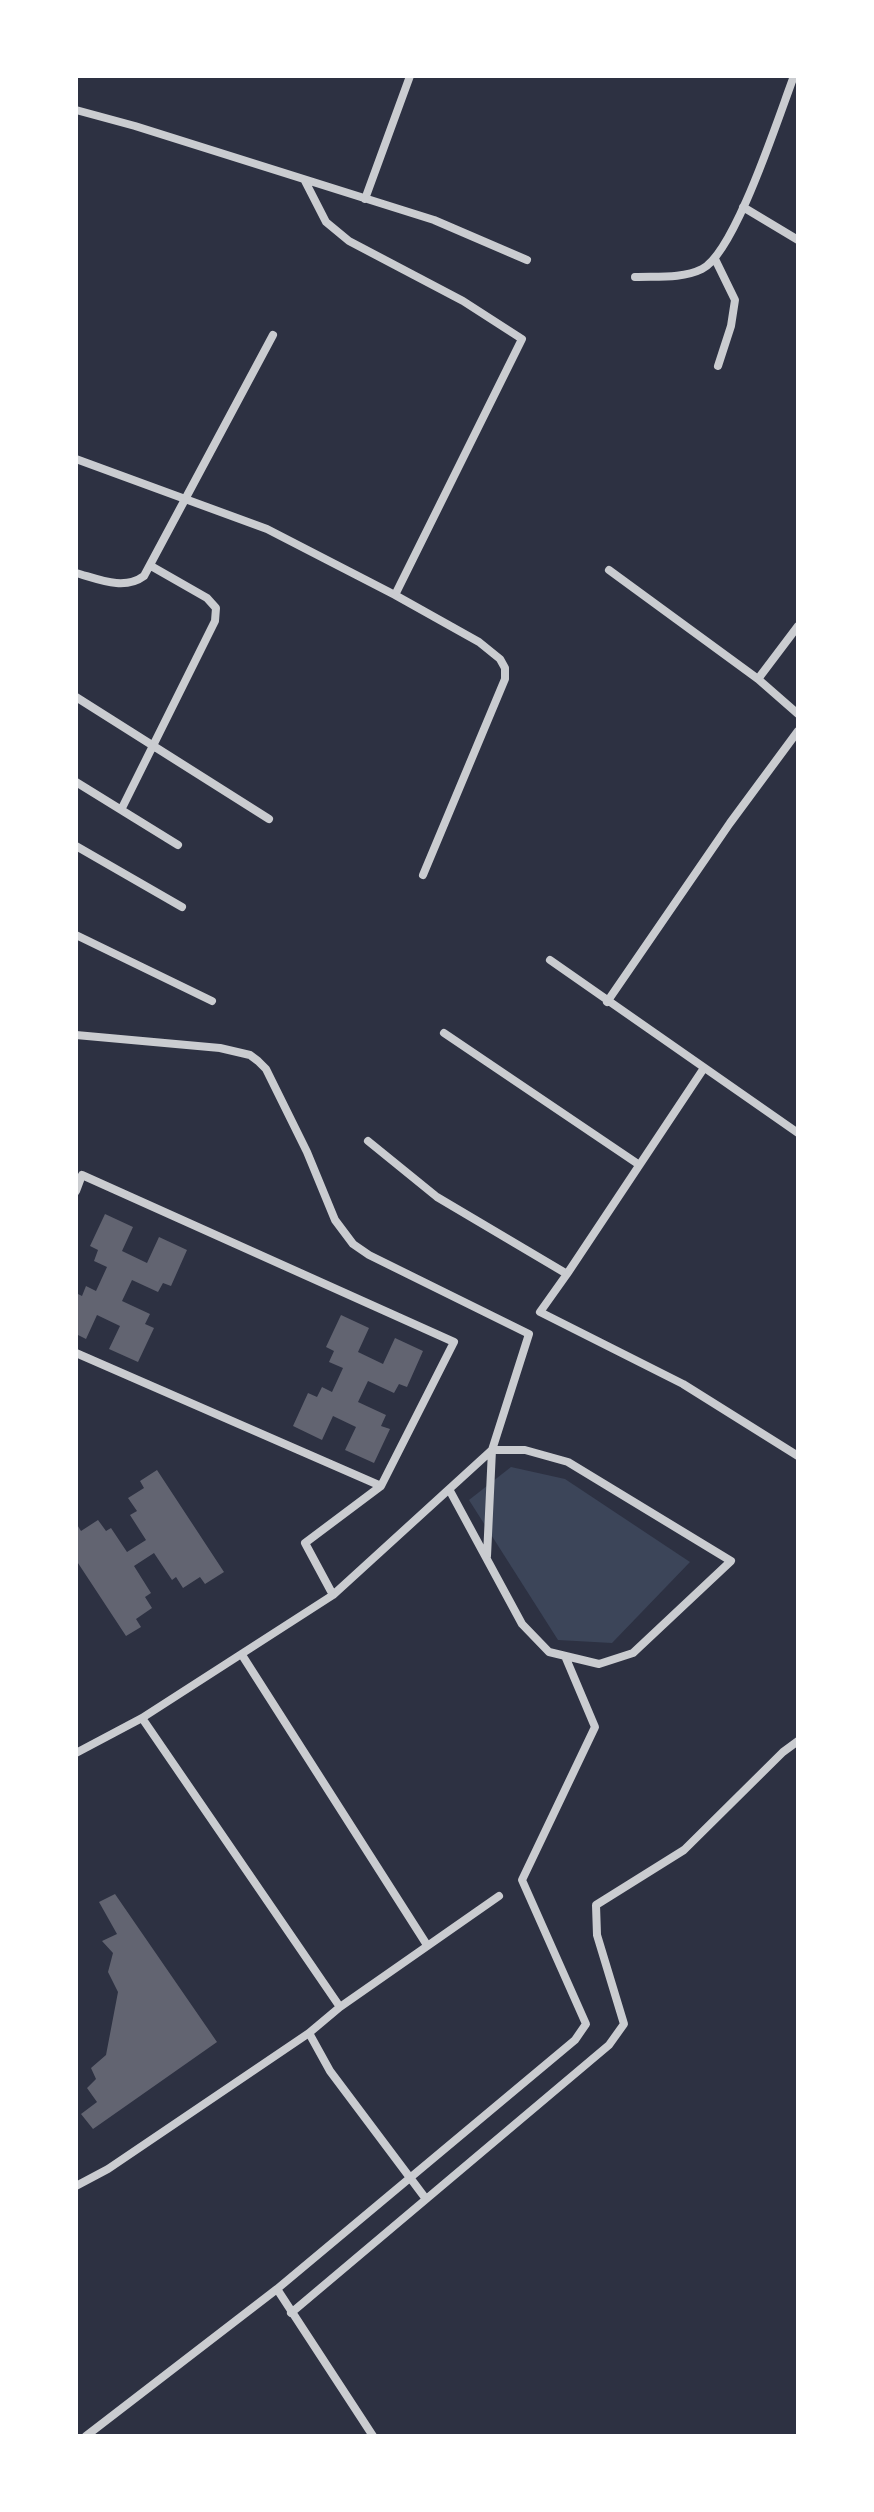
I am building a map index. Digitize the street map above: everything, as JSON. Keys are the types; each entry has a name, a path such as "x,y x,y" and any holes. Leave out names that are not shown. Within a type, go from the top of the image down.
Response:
{"street":[{"path":"365,199 410,76"},
{"path":"635,277 682,275 704,269 722,252 794,76"},
{"path":"76,110 434,220 527,260"},
{"path":"305,181 326,222 349,241 463,301 522,339 395,595"},
{"path":"743,207 798,240"},
{"path":"715,259 735,300 731,326 718,366"},
{"path":"76,573 121,584 135,583 144,576 273,335"},
{"path":"76,459 267,529 395,595 479,642 500,659 505,668 505,679 423,875"},
{"path":"121,810 215,621 216,608 207,598 151,566"},
{"path":"609,570 758,679 798,714"},
{"path":"758,679 798,626"},
{"path":"76,697 269,819"},
{"path":"607,1002 730,823 798,731"},
{"path":"76,782 178,845"},
{"path":"76,846 182,907"},
{"path":"76,935 212,1001"},
{"path":"550,960 798,1133"},
{"path":"444,1033 638,1164"},
{"path":"76,1035 220,1048 250,1055 266,1069 307,1152 335,1220 353,1244 369,1255 529,1334 492,1450 487,1557"},
{"path":"704,1068 540,1312 683,1384 798,1456"},
{"path":"368,1141 437,1197 567,1274"},
{"path":"76,1191 82,1175 454,1342 381,1486 305,1543 333,1595"},
{"path":"76,1353 381,1486"},
{"path":"76,1753 142,1718 333,1595 492,1450 525,1450 568,1462 731,1561 633,1653 599,1664 565,1656 549,1652 522,1624 450,1491"},
{"path":"242,1655 427,1945"},
{"path":"86,2436 277,2289 575,2040 586,2024 522,1880 595,1727 565,1656"},
{"path":"142,1718 340,2007"},
{"path":"291,2313 609,2045 624,2024 597,1935 596,1905 684,1850 783,1752 798,1741"},
{"path":"76,2186 108,2169 309,2033 340,2007 499,1896"},
{"path":"309,2033 330,2071 426,2199"},
{"path":"277,2289 373,2436"}],"shaded area":[{"path":"511,1467 565,1479 690,1562 612,1643 558,1640 469,1500"}],"building":[{"path":"105,1214 133,1227 122,1251 147,1263 159,1237 187,1250 171,1286 163,1283 158,1292 132,1280 122,1301 150,1314 145,1324 154,1328 138,1362 109,1349 120,1326 97,1315 86,1339 76,1334 76,1293 82,1296 86,1286 96,1291 107,1267 94,1261 98,1250 90,1246"},
{"path":"341,1315 369,1328 358,1352 383,1364 395,1338 423,1351 407,1387 399,1384 394,1393 368,1381 358,1402 386,1415 381,1426 390,1429 374,1463 345,1450 356,1427 333,1416 322,1440 293,1426 308,1393 317,1397 322,1387 332,1392 343,1368 329,1362 334,1351 326,1347"},
{"path":"157,1470 224,1572 205,1584 200,1577 183,1588 176,1577 172,1580 154,1553 134,1566 151,1593 145,1597 152,1608 136,1619 141,1627 126,1636 76,1560 76,1523 81,1531 98,1520 106,1531 111,1528 127,1552 146,1540 130,1515 137,1511 128,1498 144,1488 140,1481"},
{"path":"115,1894 217,2042 93,2129 81,2114 97,2102 87,2088 96,2079 91,2068 106,2055 118,1992 108,1972 113,1953 102,1941 117,1934 99,1902"}]}
